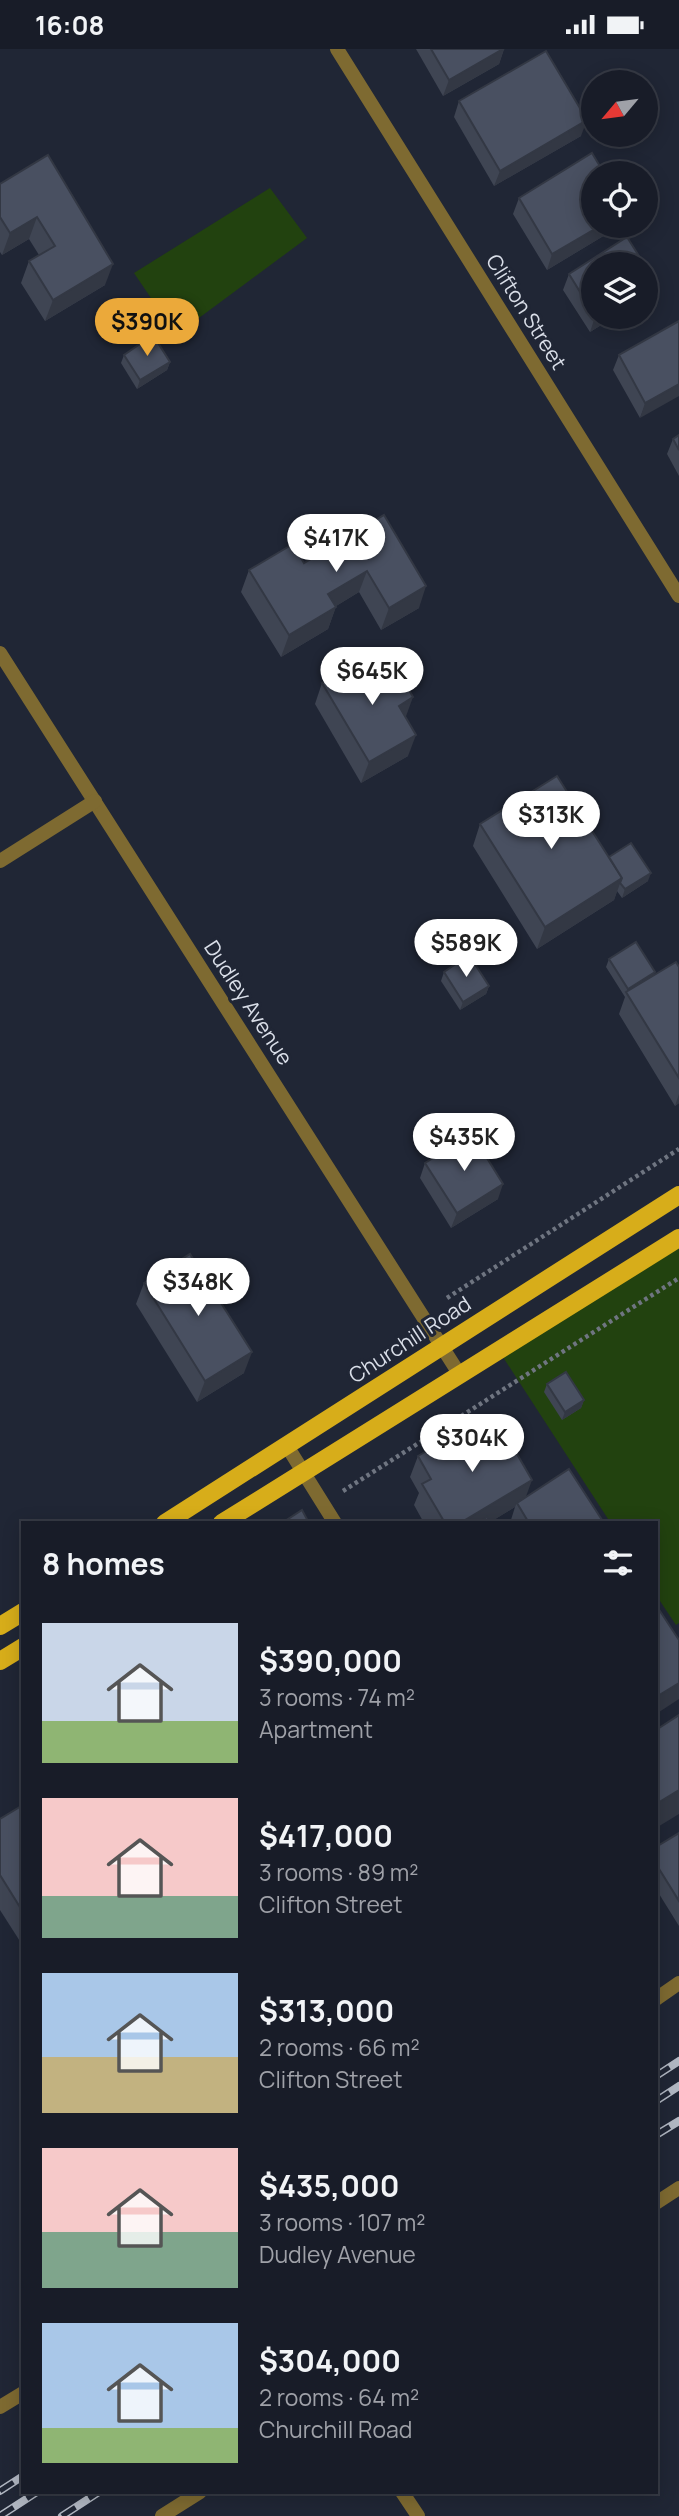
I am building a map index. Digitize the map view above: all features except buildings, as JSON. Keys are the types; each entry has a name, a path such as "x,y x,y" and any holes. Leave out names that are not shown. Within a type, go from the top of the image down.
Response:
{"main road":[{"name":"Churchill Road","path":"168,1521 679,1195"},
{"path":"225,1521 679,1238"},
{"path":"0,1626 21,1613"},
{"path":"0,1661 21,1648"}],"street":[{"name":"Clifton Street","path":"337,49 679,597"},
{"name":"Dudley Avenue","path":"0,653 460,1375"},
{"path":"0,861 95,801"},
{"path":"287,1446 334,1521"},
{"path":"658,1998 679,1983"},
{"path":"658,2202 679,2188"},
{"path":"0,2407 21,2394"},
{"path":"162,2516 197,2494"},
{"path":"403,2494 418,2516"}],"path":[{"path":"447,1298 679,1149"},
{"path":"323,1503 679,1278"}],"green space":[{"path":"270,188 307,238 176,335 134,273"},
{"path":"679,1238 679,1623 676,1625 658,1598 658,1521 609,1521 499,1351"}],"railway":[{"path":"658,2075 679,2061"},
{"path":"658,2100 679,2086"},
{"path":"658,2134 679,2121"},
{"path":"0,2491 21,2477"},
{"path":"0,2516 34,2494"},
{"path":"62,2516 96,2494"}]}
